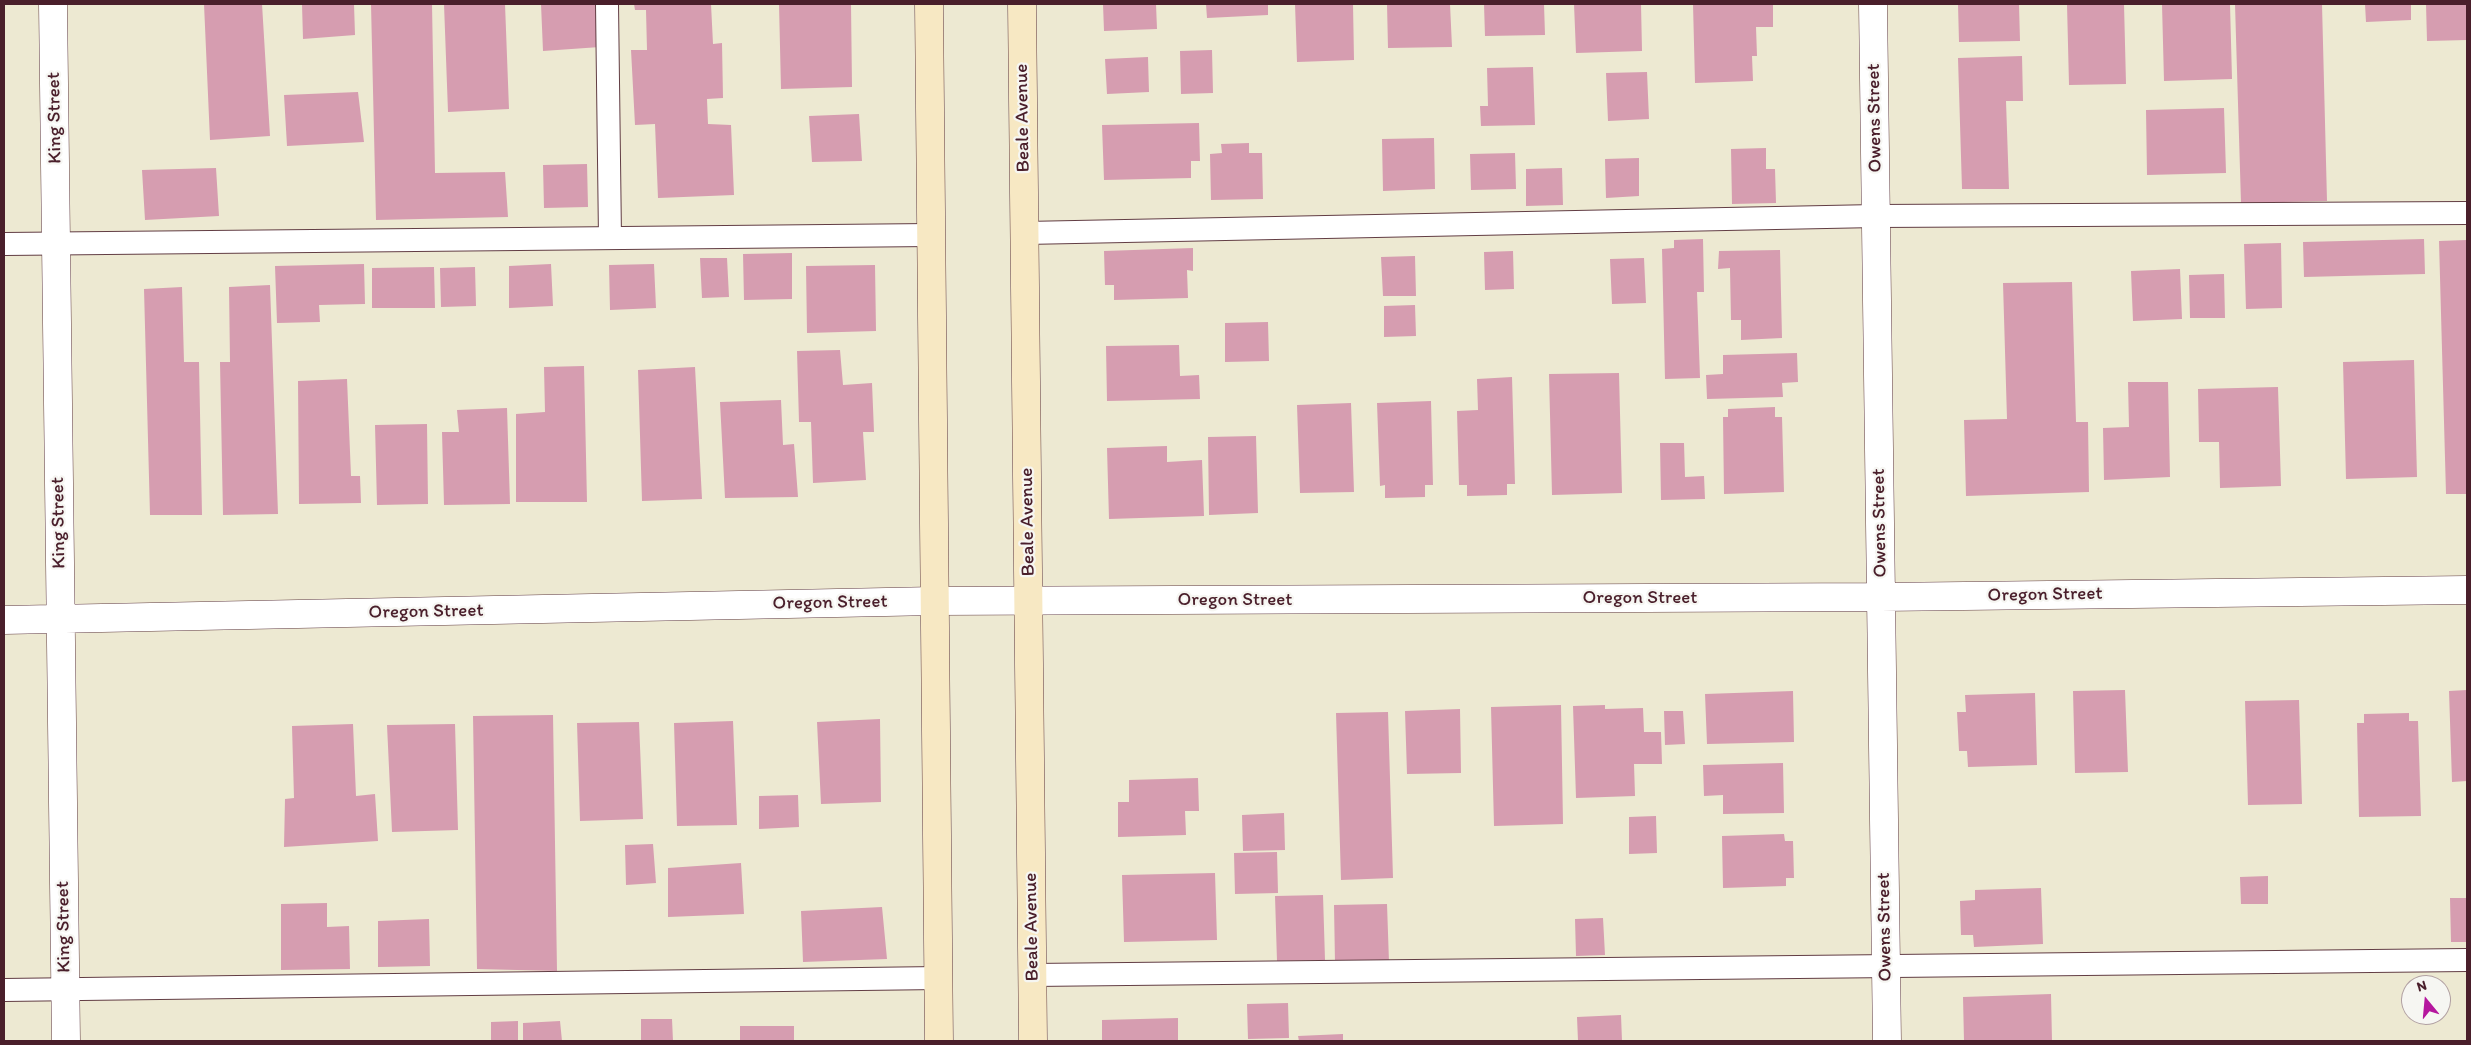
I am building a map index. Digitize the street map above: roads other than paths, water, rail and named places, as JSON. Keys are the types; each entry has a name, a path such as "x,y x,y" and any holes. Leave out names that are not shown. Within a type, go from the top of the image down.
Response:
{"main road":[{"path":"929,4 939,1041"},
{"name":"Beale Avenue","path":"1022,4 1033,1041"}],"street":[{"name":"King Street","path":"53,4 66,1041"},
{"name":"Owens Street","path":"1873,4 1887,1041"},
{"name":"Oregon Street","path":"4,620 935,601 1881,597 2467,590"}],"lane":[{"path":"607,4 610,238"},
{"path":"1025,233 1876,216 2467,213"},
{"path":"4,244 931,234"},
{"path":"1032,975 2467,960"},
{"path":"4,990 939,978"}]}
